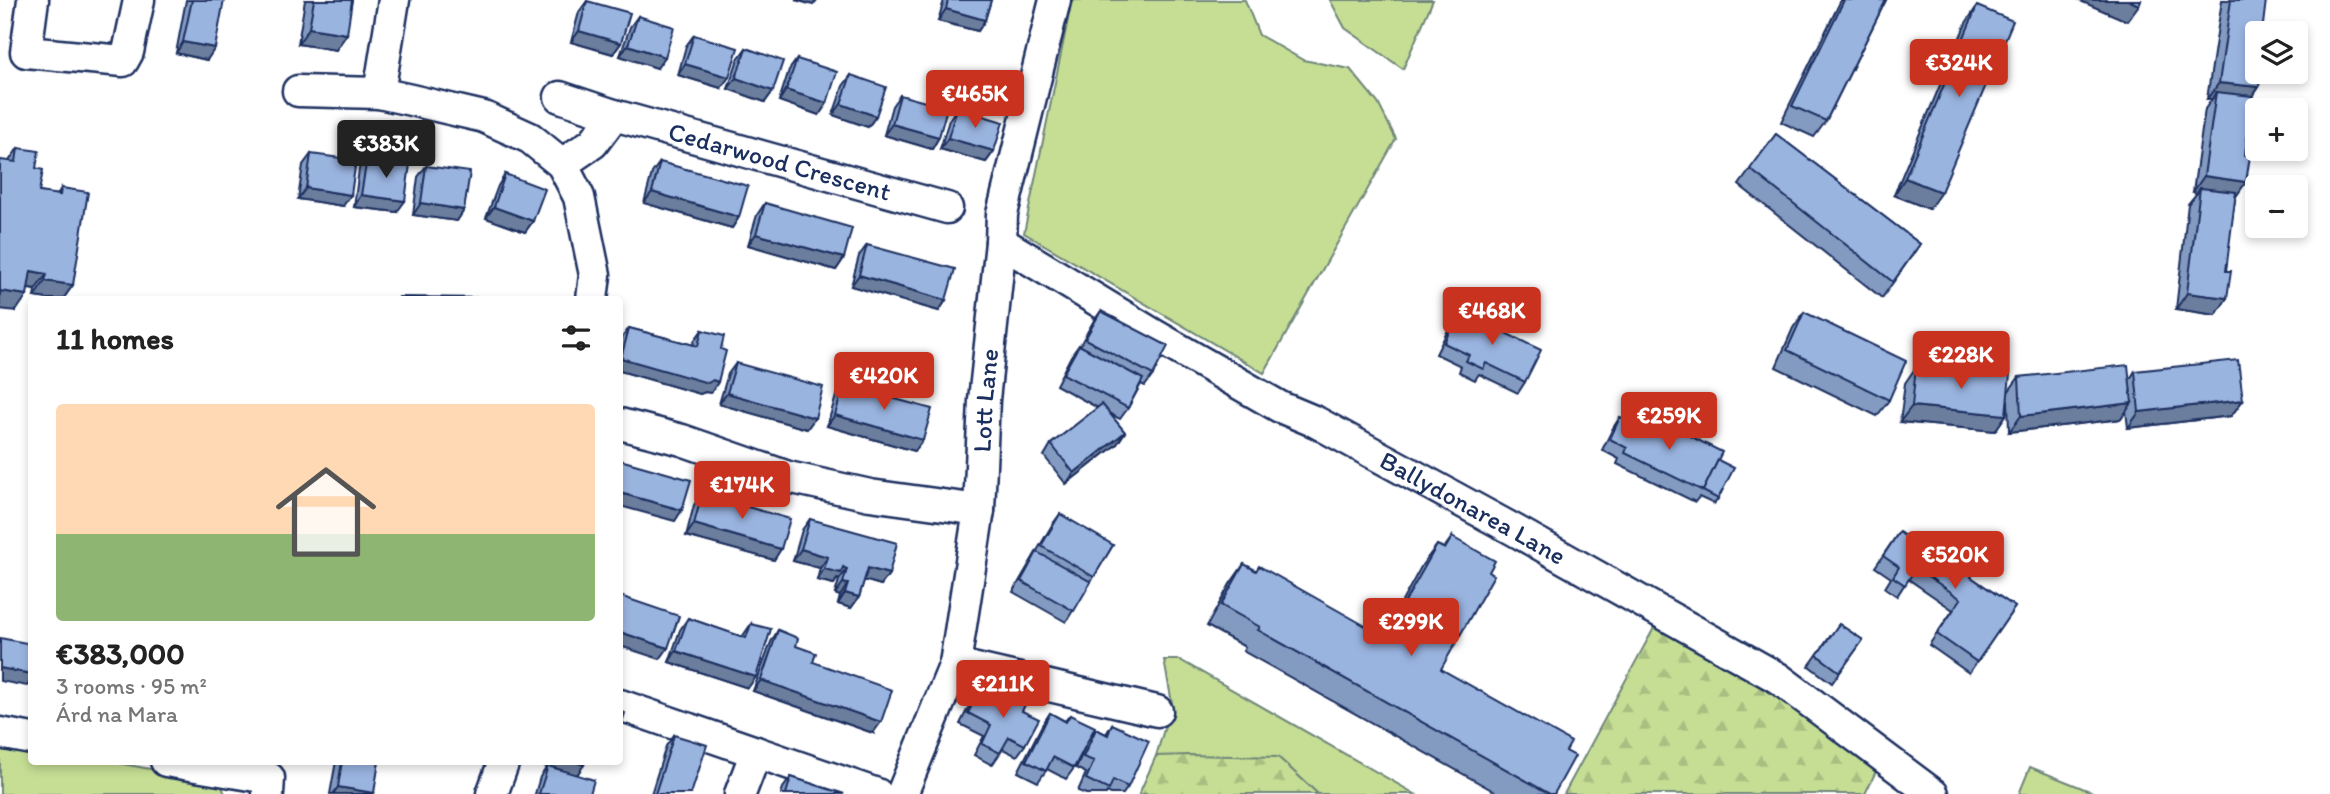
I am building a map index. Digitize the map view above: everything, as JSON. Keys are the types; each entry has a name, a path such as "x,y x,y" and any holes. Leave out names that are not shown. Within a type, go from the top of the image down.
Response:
{"street":[{"path":"33,0 13,49 122,61 128,52 139,0"},
{"path":"379,93 394,0"},
{"name":"Lott Lane","path":"902,794 955,664 979,510 984,400 1002,214 1055,0"},
{"path":"298,91 379,93 484,117 530,138 562,164 579,197 595,275 592,296"},
{"name":"Cedarwood Crescent","path":"559,97 614,115 947,208"},
{"path":"562,164 593,143 614,115"},
{"name":"Ballydonarea Lane","path":"1001,242 1280,407 1316,422 1778,678 1933,794"},
{"path":"623,425 682,440 788,477 870,495 979,510"},
{"path":"955,664 1157,711"},
{"path":"623,706 877,794"},
{"path":"0,733 28,738"},
{"path":"740,794 756,752"},
{"path":"190,765 269,778 268,794"},
{"path":"492,794 503,765"}],"green space":[{"path":"1072,0 1245,0 1259,35 1303,60 1350,69 1378,103 1396,139 1264,373 1024,233"},
{"path":"1330,0 1433,0 1403,69 1345,28"},
{"path":"1655,626 1768,684 1880,763 1865,794 1564,794"},
{"path":"1164,660 1180,660 1415,794 1318,794 1278,757 1156,756 1172,703"},
{"path":"0,742 28,747 28,765 129,765 220,782 225,794 0,794"},
{"path":"1156,756 1278,757 1318,794 1139,794"},
{"path":"2030,767 2097,794 2019,794"}],"building":[{"path":"192,0 224,0 215,48 183,42"},
{"path":"314,0 352,0 347,34 309,28"},
{"path":"948,0 991,0 985,20 946,9"},
{"path":"1844,0 1886,0 1826,121 1792,106"},
{"path":"2128,0 2141,0 2139,5"},
{"path":"2231,0 2266,0 2263,21 2245,21 2245,84 2259,84 2259,87 2219,83"},
{"path":"587,1 630,13 621,43 579,31"},
{"path":"1977,6 2013,21 1941,192 1905,178"},
{"path":"638,16 674,27 665,57 628,45"},
{"path":"694,35 738,48 729,77 685,64"},
{"path":"746,48 783,61 773,91 736,78"},
{"path":"797,59 837,72 827,103 786,90"},
{"path":"851,75 886,87 876,116 841,104"},
{"path":"2216,92 2252,96 2245,98 2245,161 2249,161 2245,182 2204,176"},
{"path":"900,95 947,108 939,137 892,124"},
{"path":"957,108 1003,122 994,151 948,138"},
{"path":"1776,134 1920,244 1893,282 1750,169"},
{"path":"18,148 39,151 36,168 43,170 39,192 60,195 61,188 88,192 73,285 45,281 47,274 31,271 27,295 0,291 0,160 16,162"},
{"path":"311,154 356,160 351,195 306,188"},
{"path":"367,158 410,164 405,201 361,195"},
{"path":"660,162 748,186 739,217 652,192"},
{"path":"426,166 470,172 464,210 421,203"},
{"path":"505,174 545,189 533,221 494,207"},
{"path":"2200,188 2236,192 2226,271 2231,271 2227,298 2187,293"},
{"path":"765,203 852,228 844,258 756,234"},
{"path":"867,245 955,269 946,300 859,275"},
{"path":"1101,311 1168,346 1153,375 1085,339"},
{"path":"1459,311 1541,350 1525,382 1486,363 1483,369 1466,361 1469,355 1444,343"},
{"path":"1804,312 1906,361 1889,400 1787,350"},
{"path":"629,328 698,346 702,330 724,336 721,349 726,351 718,382 713,380 708,383 623,359"},
{"path":"1079,345 1143,379 1128,408 1063,374"},
{"path":"2238,360 2243,400 2139,412 2135,371"},
{"path":"736,363 823,387 815,418 727,393"},
{"path":"2128,365 2132,403 2021,416 2019,377"},
{"path":"1916,367 2010,374 2006,415 1912,406"},
{"path":"844,385 932,409 923,440 835,415"},
{"path":"1102,404 1125,432 1074,473 1051,444"},
{"path":"1620,417 1639,426 1642,422 1670,435 1674,428 1722,452 1703,491 1625,453 1627,448 1610,439"},
{"path":"1718,460 1734,468 1718,499 1701,490 1703,491"},
{"path":"623,461 691,480 682,510 623,494"},
{"path":"702,494 790,519 781,549 694,524"},
{"path":"1060,514 1113,545 1094,577 1041,546"},
{"path":"810,519 897,543 889,574 868,568 859,597 845,593 848,584 843,583 847,569 843,567 841,573 824,569 828,557 801,549"},
{"path":"1899,532 1910,540 1914,534 1949,559 1959,544 1969,551 1971,542 1988,553 1971,577 2015,607 1977,662 1937,634 1961,599 1916,568 1905,585 1893,577 1899,567 1883,556"},
{"path":"1452,537 1495,561 1489,572 1494,575 1441,669 1571,742 1566,751 1575,756 1554,794 1258,630 1260,627 1221,605 1244,564 1256,571 1259,566 1385,637 1437,545 1445,549"},
{"path":"1037,552 1091,582 1074,611 1021,581"},
{"path":"623,597 679,616 668,648 623,633"},
{"path":"688,618 746,638 751,624 771,629 756,677 676,651"},
{"path":"1839,624 1863,640 1840,672 1817,655"},
{"path":"778,630 798,638 796,646 816,653 813,662 892,690 881,722 761,680"},
{"path":"0,638 28,643 28,673 0,668"},
{"path":"979,691 998,701 1001,693 1025,705 1022,711 1039,719 1025,745 1009,737 1000,753 982,744 991,725 968,713"},
{"path":"1050,713 1066,722 1070,715 1095,727 1074,768 1053,757 1046,771 1026,761"},
{"path":"1112,724 1149,741 1128,787 1113,780 1109,790 1086,779 1094,761 1083,757 1096,729 1108,735"},
{"path":"674,735 707,745 691,794 655,794"},
{"path":"341,765 378,765 374,793 338,787"},
{"path":"548,766 594,780 590,794 539,794"},
{"path":"791,777 844,794 786,794"}]}
